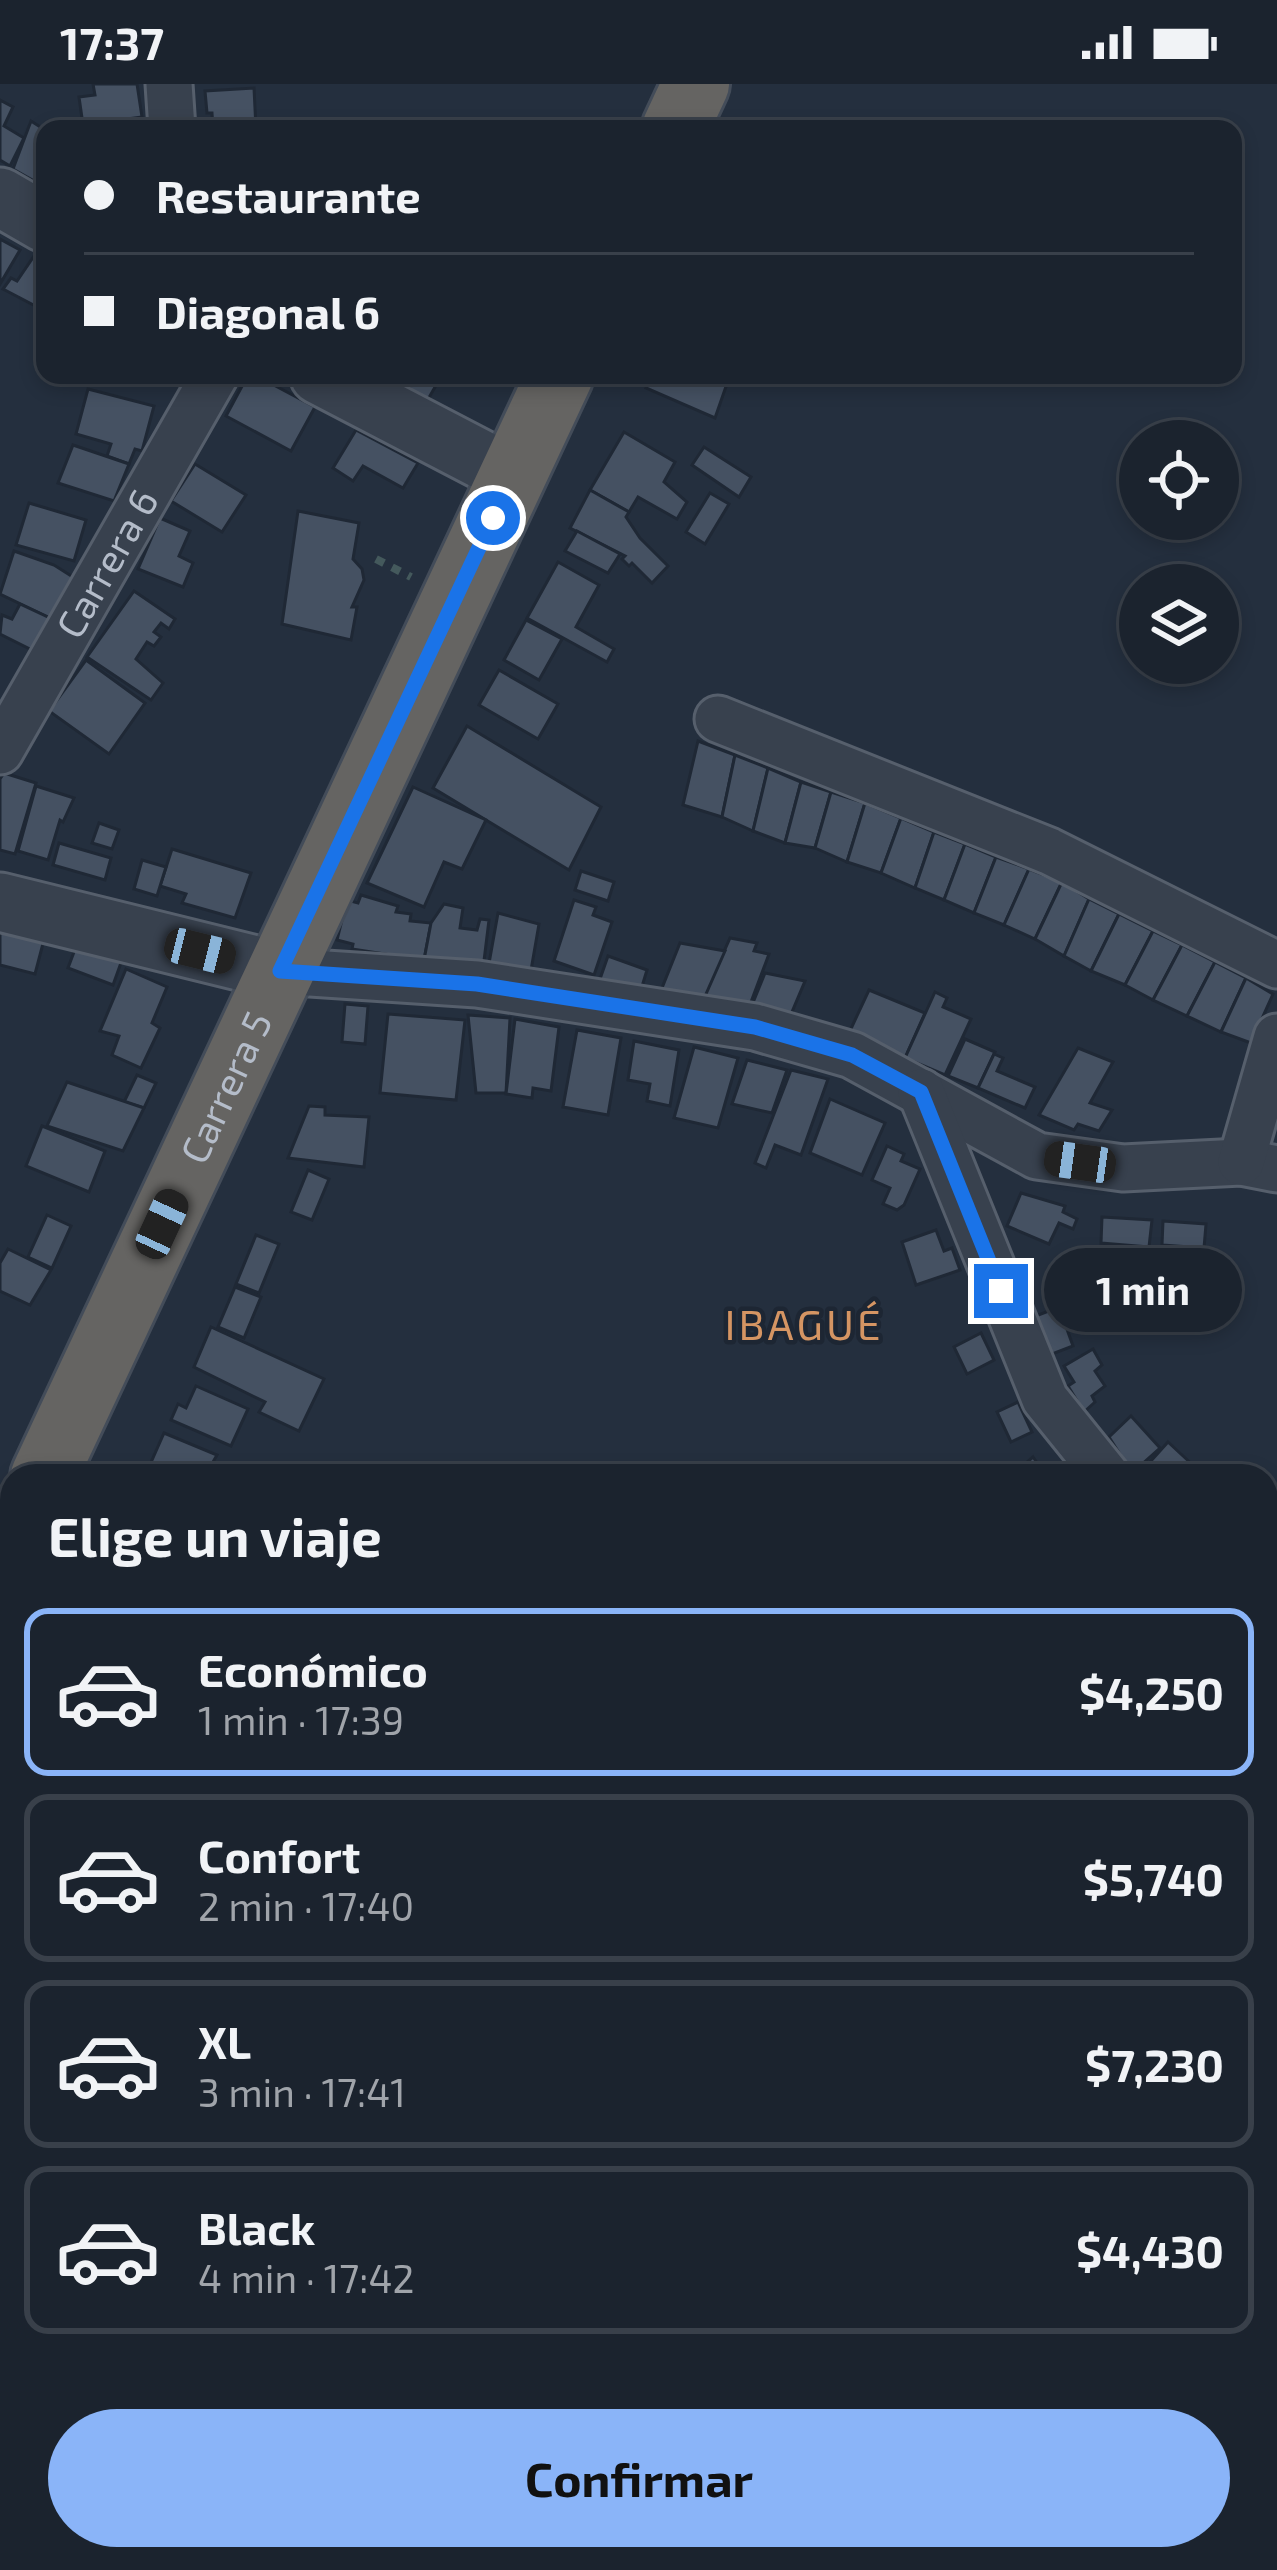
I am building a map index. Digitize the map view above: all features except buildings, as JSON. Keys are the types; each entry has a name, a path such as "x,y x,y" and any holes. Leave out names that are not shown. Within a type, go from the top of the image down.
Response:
{"highway":[{"path":"679,120 697,84"},
{"name":"Carrera 5","path":"50,1464 556,384"}],"street":[{"path":"169,84 171,120"},
{"path":"0,197 36,218"},
{"name":"Carrera 6","path":"0,751 209,384"},
{"path":"336,384 513,476"},
{"path":"718,719 1049,851 1277,965"},
{"path":"0,902 280,971 477,984 755,1027 852,1055 1037,1156 1123,1168 1259,1165 1277,1037"},
{"path":"921,1092 1045,1399 1097,1464"}],"district":[{"name":"IBAGUÉ","path":"804,1325"}],"route":[{"path":"493,518 280,971 477,984 755,1027 852,1055 921,1092 1001,1291"}]}
